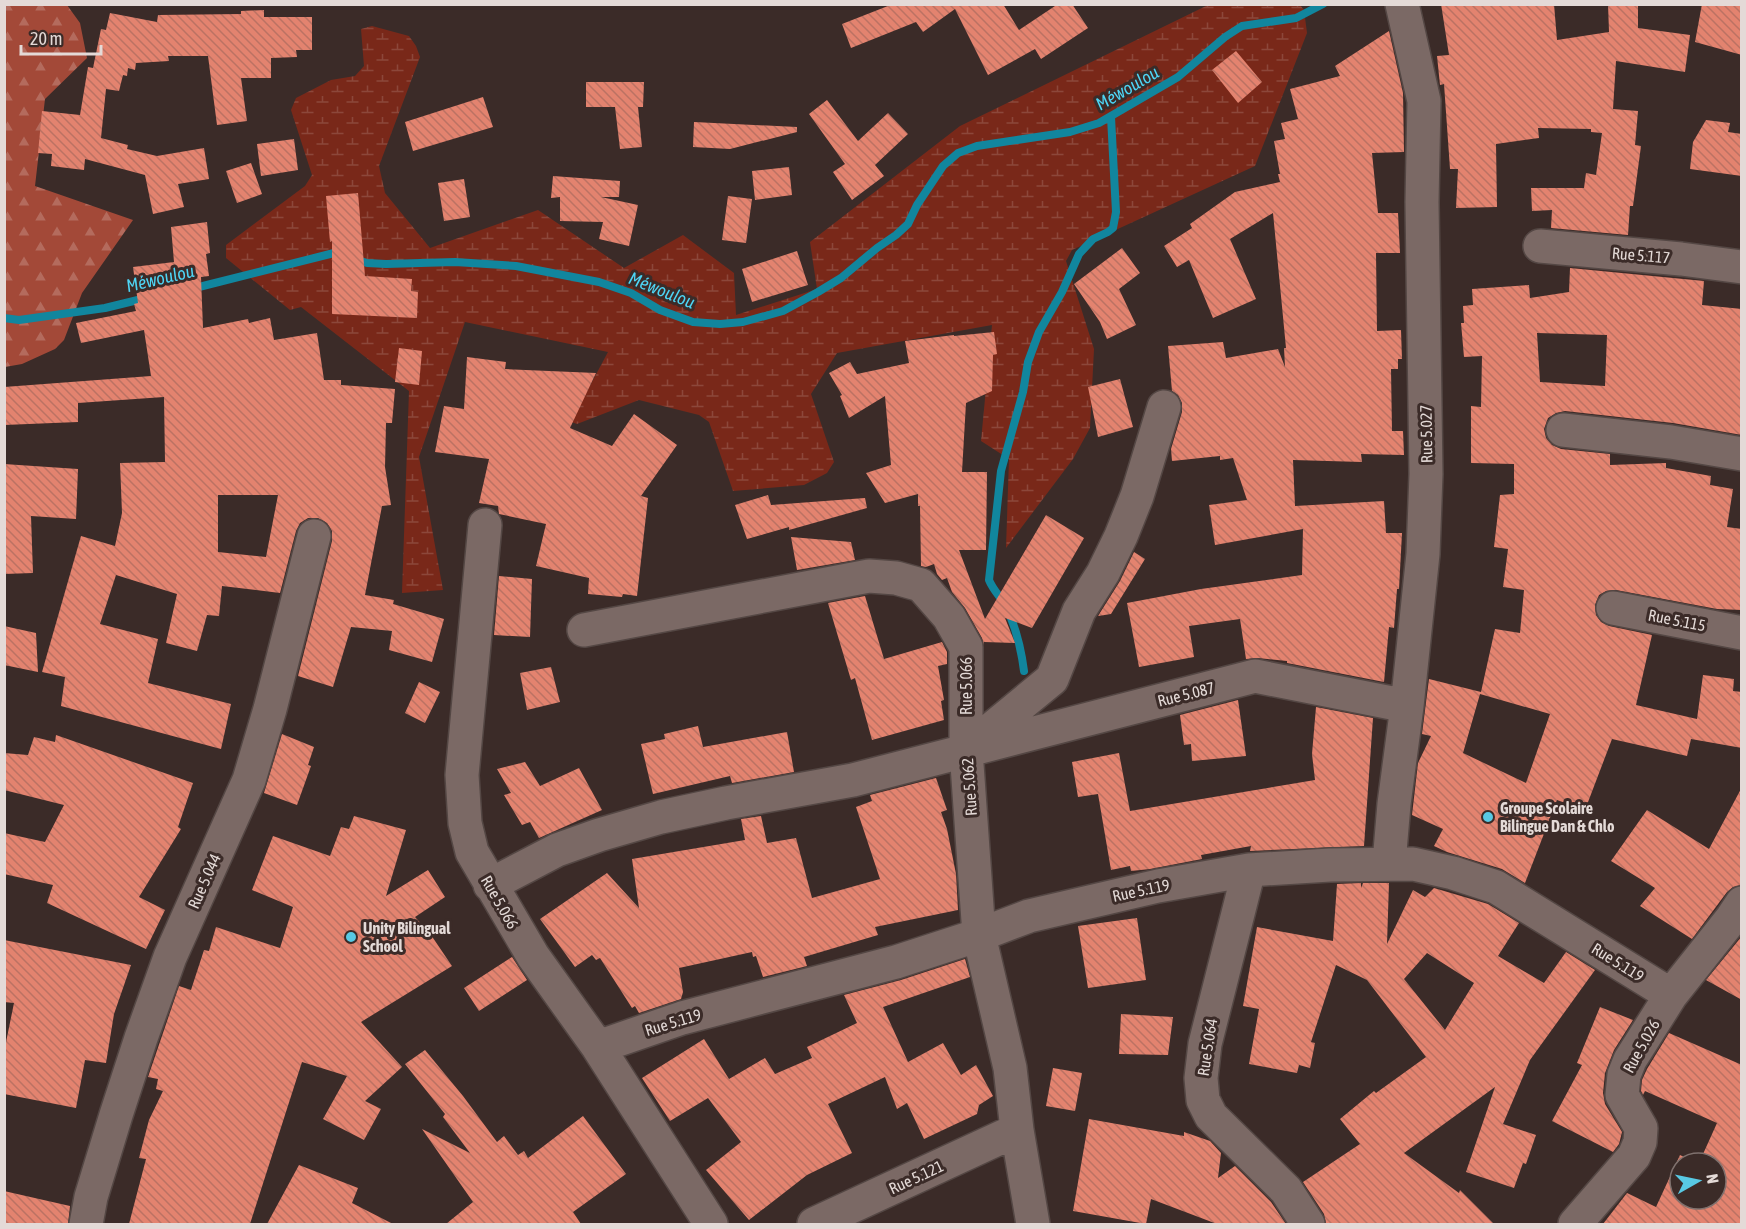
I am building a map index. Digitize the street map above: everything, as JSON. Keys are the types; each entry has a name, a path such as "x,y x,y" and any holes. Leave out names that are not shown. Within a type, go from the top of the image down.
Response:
{"street":[{"name":"Rue 5.027","path":"1389,863 1423,554 1426,474 1422,202 1424,101 1402,4"},
{"name":"Rue 5.117","path":"1539,246 1681,258 1742,267"},
{"name":"Rue 5.062","path":"1033,1224 1017,1130 1010,1068 979,935 966,750 1052,679 1079,611 1103,573 1121,536 1144,475 1164,407"},
{"path":"1563,430 1671,442 1742,454"},
{"name":"Rue 5.066","path":"485,525 462,775 465,823 471,852 533,956 598,1047 711,1224"},
{"name":"Rue 5.044","path":"86,1224 91,1197 120,1104 170,957 249,780 270,709 314,536"},
{"name":"Rue 5.066","path":"584,630 869,576 896,578 921,585 949,617 966,647 966,750"},
{"name":"Rue 5.115","path":"1613,608 1742,633"},
{"name":"Rue 5.087","path":"490,885 557,850 661,817 852,780 1255,676 1407,706"},
{"name":"Rue 5.119","path":"598,1047 682,1018 896,962 1029,916 1073,905 1158,886 1248,870 1389,863 1453,873 1496,887 1671,995"},
{"name":"Rue 5.064","path":"1248,870 1205,1044 1201,1078 1203,1100 1211,1116 1286,1190 1308,1224"},
{"name":"Rue 5.026","path":"1575,1224 1634,1155 1640,1142 1641,1128 1622,1095 1624,1076 1630,1060 1671,995 1742,903"},
{"name":"Rue 5.121","path":"814,1224 1017,1130"}],"green space":[{"path":"5,5 67,5 80,23 87,58 45,99 35,186 133,220 82,293 64,340 55,349 22,364 5,367"},
{"path":"1208,5 1300,5 1304,10 1307,33 1255,166 1072,250 1066,261 1094,349 1090,428 1073,459 1006,548 1009,459 981,441 992,325 837,353 811,394 834,462 827,473 804,485 733,491 709,422 699,415 639,400 577,424 566,420 585,395 608,352 465,322 419,457 443,590 402,593 409,391 301,307 290,310 226,258 226,245 305,186 312,175 291,110 296,98 331,80 355,76 364,66 361,29 372,26 409,36 420,57 379,166 385,193 430,248 538,210 624,268 683,235 734,273 736,315 817,289 810,242 960,126"}],"building":[{"path":"893,4 1003,4 1019,30 1058,4 1072,4 1088,28 1041,59 1035,49 988,75 955,9 923,32 916,22 851,48 842,24"},
{"path":"1441,4 1554,4 1557,40 1609,32 1608,4 1638,4 1638,28 1690,35 1685,72 1616,61 1613,109 1638,111 1635,145 1641,146 1633,206 1630,206 1628,235 1551,228 1552,210 1532,211 1531,188 1584,188 1586,173 1596,175 1602,133 1591,132 1591,129 1538,128 1539,138 1496,144 1497,207 1456,208 1458,169 1450,169 1444,84 1440,85 1437,56 1449,55"},
{"path":"1702,4 1742,4 1742,55 1695,42"},
{"path":"264,10 264,17 312,17 312,50 296,50 297,57 271,58 271,78 241,78 247,121 217,125 208,56 168,56 169,61 136,63 135,70 128,68 127,76 123,75 119,91 106,89 101,138 128,145 127,149 157,156 204,148 209,179 178,184 184,207 153,214 145,175 85,159 84,170 51,166 52,154 38,153 42,111 80,115 88,67 93,68 101,29 106,30 110,13 157,22 158,15 241,14 241,11"},
{"path":"1389,31 1403,93 1404,152 1372,153 1378,213 1398,213 1400,253 1376,253 1377,331 1401,330 1402,359 1398,359 1398,369 1391,369 1392,431 1403,431 1404,455 1361,454 1362,462 1293,460 1295,506 1384,501 1386,533 1402,533 1399,589 1397,589 1394,628 1389,627 1384,682 1287,663 1287,661 1246,659 1240,619 1189,626 1194,657 1139,667 1127,603 1201,589 1302,575 1303,529 1215,545 1209,505 1247,500 1233,458 1220,460 1220,456 1172,461 1171,449 1182,412 1182,403 1178,395 1172,391 1168,346 1223,342 1226,358 1278,349 1285,367 1284,348 1286,348 1273,213 1230,239 1256,299 1213,318 1189,260 1177,267 1164,246 1192,228 1190,224 1235,192 1280,182 1274,141 1285,139 1281,123 1298,119 1290,89 1340,76 1335,66"},
{"path":"1236,51 1262,82 1238,103 1212,70"},
{"path":"586,82 644,82 643,107 638,107 642,147 620,149 615,107 586,107"},
{"path":"483,97 493,127 413,151 405,122"},
{"path":"827,100 858,141 888,113 908,134 875,165 884,176 852,200 833,172 845,164 809,114"},
{"path":"1706,120 1730,123 1728,132 1742,134 1742,176 1690,169 1693,142"},
{"path":"694,122 797,127 797,132 730,149 693,147"},
{"path":"294,139 298,170 261,176 257,144"},
{"path":"251,163 262,194 237,203 226,171"},
{"path":"789,167 792,195 755,200 752,171"},
{"path":"553,176 620,181 619,197 601,197 638,205 629,246 599,239 603,222 560,221 560,197 551,198"},
{"path":"464,179 470,217 444,221 438,183"},
{"path":"358,193 365,276 412,279 411,291 418,292 417,318 332,314 332,241 330,242 326,196"},
{"path":"728,196 752,199 746,243 722,240"},
{"path":"207,222 210,253 206,254 209,276 201,277 203,328 248,319 249,323 270,318 274,340 317,333 324,380 341,380 341,385 395,389 392,423 386,423 385,467 391,505 382,506 365,595 394,600 393,604 444,619 432,662 389,650 392,631 351,627 333,687 298,676 332,541 332,531 327,523 318,518 308,518 300,523 280,593 222,586 219,616 207,615 197,651 166,643 177,594 116,575 100,624 158,639 148,683 231,704 221,749 61,706 65,677 42,672 81,536 115,546 122,513 120,463 165,462 164,397 78,403 78,422 4,425 4,387 151,376 144,330 81,343 76,323 136,311 134,304 138,303 133,267 174,262 171,227","holes":["218,495 278,495 266,557 218,552"]},
{"path":"1122,248 1140,273 1119,289 1136,325 1107,339 1100,322 1074,284"},
{"path":"797,251 808,285 752,302 742,269"},
{"path":"1570,268 1704,281 1702,305 1742,309 1742,435 1673,423 1565,411 1548,418 1544,429 1546,438 1552,445 1561,449 1610,454 1610,465 1666,463 1666,468 1711,476 1710,485 1733,489 1727,527 1742,529 1742,610 1717,609 1616,590 1606,591 1599,595 1595,605 1596,615 1601,622 1609,626 1652,635 1636,705 1697,719 1703,675 1734,679 1733,691 1742,692 1742,748 1691,739 1687,756 1612,739 1585,810 1557,800 1525,883 1502,869 1434,846 1443,829 1412,815 1418,763 1431,736 1422,734 1429,679 1481,692 1495,629 1520,633 1524,590 1503,587 1508,549 1494,547 1500,495 1514,494 1514,464 1471,463 1471,406 1481,407 1482,356 1464,357 1461,323 1464,323 1463,306 1473,305 1472,289 1529,285 1530,298 1569,292","holes":["1537,333 1607,335 1605,386 1540,382","1480,694 1550,714 1526,783 1463,753"]},
{"path":"994,332 997,354 993,355 992,391 966,403 962,472 987,472 986,550 959,550 985,619 1046,515 1084,538 1032,628 1005,618 1015,643 984,642 984,645 965,608 952,592 947,578 942,580 934,564 921,566 918,494 885,503 866,473 891,465 885,396 849,418 840,396 842,395 829,373 850,362 857,374 909,363 905,341"},
{"path":"399,348 422,351 419,385 395,382"},
{"path":"467,357 506,362 505,369 596,373 570,428 612,446 634,414 677,445 641,496 648,498 637,596 588,594 589,578 536,566 546,524 499,514 498,506 479,503 489,459 435,452 444,406 464,409"},
{"path":"1120,379 1133,427 1098,437 1088,387"},
{"path":"4,464 78,469 76,519 31,516 33,573 4,574"},
{"path":"768,495 771,505 865,498 867,508 747,539 735,505"},
{"path":"791,537 851,542 855,560 797,570"},
{"path":"1134,552 1145,559 1111,614 1098,616 1120,581"},
{"path":"499,576 532,579 530,637 494,635"},
{"path":"865,596 884,659 942,642 947,652 947,664 938,666 944,700 941,701 944,720 872,740 855,678 851,680 828,603"},
{"path":"4,626 36,633 38,672 4,665"},
{"path":"551,667 560,702 527,710 520,673"},
{"path":"419,682 440,692 425,723 405,713"},
{"path":"1238,700 1246,756 1192,761 1191,744 1184,745 1180,715"},
{"path":"1316,707 1373,718 1364,846 1250,851 1251,846 1201,855 1202,859 1150,869 1131,871 1130,866 1111,870 1098,794 1078,797 1072,762 1119,753 1130,811 1315,780 1312,754"},
{"path":"698,726 703,747 787,732 794,772 732,783 730,776 653,794 641,744 665,739 664,734"},
{"path":"282,734 314,747 308,765 311,766 297,805 264,793"},
{"path":"56,735 193,783 178,827 181,829 139,897 165,910 146,949 47,903 53,885 4,874 4,833 45,842 64,805 4,790 4,753 28,755 34,737 55,742"},
{"path":"525,762 540,786 579,768 602,810 539,838 530,822 522,825 504,795 511,793 497,769"},
{"path":"936,778 947,810 941,812 947,829 956,874 958,910 875,927 878,935 804,957 807,966 763,977 756,956 753,957 752,952 679,968 683,992 681,999 639,1013 635,1006 632,1008 600,958 596,960 592,955 575,967 540,919 607,873 639,908 632,859 745,840 741,819 761,816 767,843 796,838 812,898 880,879 856,807 872,801 870,795"},
{"path":"1742,787 1742,885 1733,887 1727,892 1692,939 1640,906 1655,888 1611,861 1647,810 1709,849"},
{"path":"354,816 406,830 386,896 428,870 445,897 415,917 431,935 452,966 361,1022 402,1067 365,1101 381,1109 364,1140 323,1119 347,1076 302,1062 250,1224 129,1224 146,1159 139,1158 149,1120 163,1091 156,1089 158,1079 148,1077 179,986 191,990 204,950 209,951 216,927 280,948 293,907 252,890 273,836 330,856 341,827 349,829"},
{"path":"1361,883 1361,888 1363,883 1389,883 1387,944 1413,890 1425,897 1434,888 1488,904 1519,923 1498,956 1544,983 1566,952 1595,970 1530,1060 1503,1124 1536,1135 1526,1164 1523,1163 1514,1188 1466,1172 1495,1087 1404,1153 1459,1193 1460,1190 1494,1224 1326,1224 1324,1214 1303,1182 1360,1144 1340,1119 1374,1091 1376,1093 1426,1057 1367,980 1336,965 1311,1042 1315,1043 1310,1068 1299,1065 1297,1073 1249,1064 1259,1009 1243,1006 1257,927 1333,941 1337,884","holes":["1427,953 1474,983 1445,1030 1404,979"]},
{"path":"1137,918 1146,980 1088,988 1078,926"},
{"path":"1742,936 1742,1000 1706,980"},
{"path":"4,940 131,965 114,1014 106,1063 85,1060 76,1108 4,1094 4,1052 14,1003 4,1002"},
{"path":"512,957 527,980 479,1011 464,988"},
{"path":"965,959 970,977 883,1007 908,1062 943,1043 961,1075 976,1065 993,1096 979,1105 977,1114 924,1139 907,1103 897,1109 885,1077 828,1104 852,1153 807,1175 749,1220 706,1170 741,1142 708,1098 670,1121 642,1078 704,1039 729,1079 765,1058 775,1074 812,1058 807,1047 857,1023 844,995 901,980"},
{"path":"1600,1007 1633,1020 1614,1050 1605,1073 1603,1093 1605,1104 1622,1132 1619,1144 1613,1152 1552,1121 1582,1065 1577,1063"},
{"path":"1121,1014 1173,1017 1168,1055 1119,1054"},
{"path":"1669,1033 1742,1065 1742,1224 1603,1224 1627,1193 1656,1207 1668,1181 1668,1211 1728,1211 1728,1151 1704,1151 1717,1123 1645,1091 1643,1095 1642,1080"},
{"path":"425,1050 497,1142 504,1136 518,1155 524,1151 528,1158 583,1116 626,1174 573,1212 581,1224 446,1224 473,1202 422,1129 470,1153 443,1117 445,1114 405,1064"},
{"path":"1053,1068 1082,1073 1075,1111 1046,1106"},
{"path":"1089,1119 1184,1136 1184,1132 1210,1141 1221,1153 1218,1178 1235,1166 1271,1202 1286,1224 1217,1224 1151,1199 1146,1224 1073,1211"},
{"path":"299,1165 358,1188 352,1203 393,1224 267,1224"},
{"path":"4,1191 70,1206 68,1224 4,1224"}],"waterway":[{"name":"Méwoulou","path":"354,259 367,263 386,264 455,262 516,266 599,282 631,293 660,310 693,322 720,324 743,322 783,311 818,292 841,278 896,235 908,224 917,205 943,166 958,153 977,146 1070,132 1099,123 1178,77 1225,37 1242,26 1296,18 1323,4"},
{"path":"1024,671 1020,646 1012,621 989,580 1001,471 1023,392 1028,362 1039,332 1062,292 1079,254 1093,239 1113,228 1116,212 1111,117"},
{"name":"Méwoulou","path":"191,289 334,253 341,255"},
{"name":"Méwoulou","path":"4,318 19,320 105,308 146,298"}],"place":[{"name":"Groupe Scolaire Bilingue Dan & Chlo","path":"1488,817"},
{"name":"Unity Bilingual School","path":"351,937"}]}
